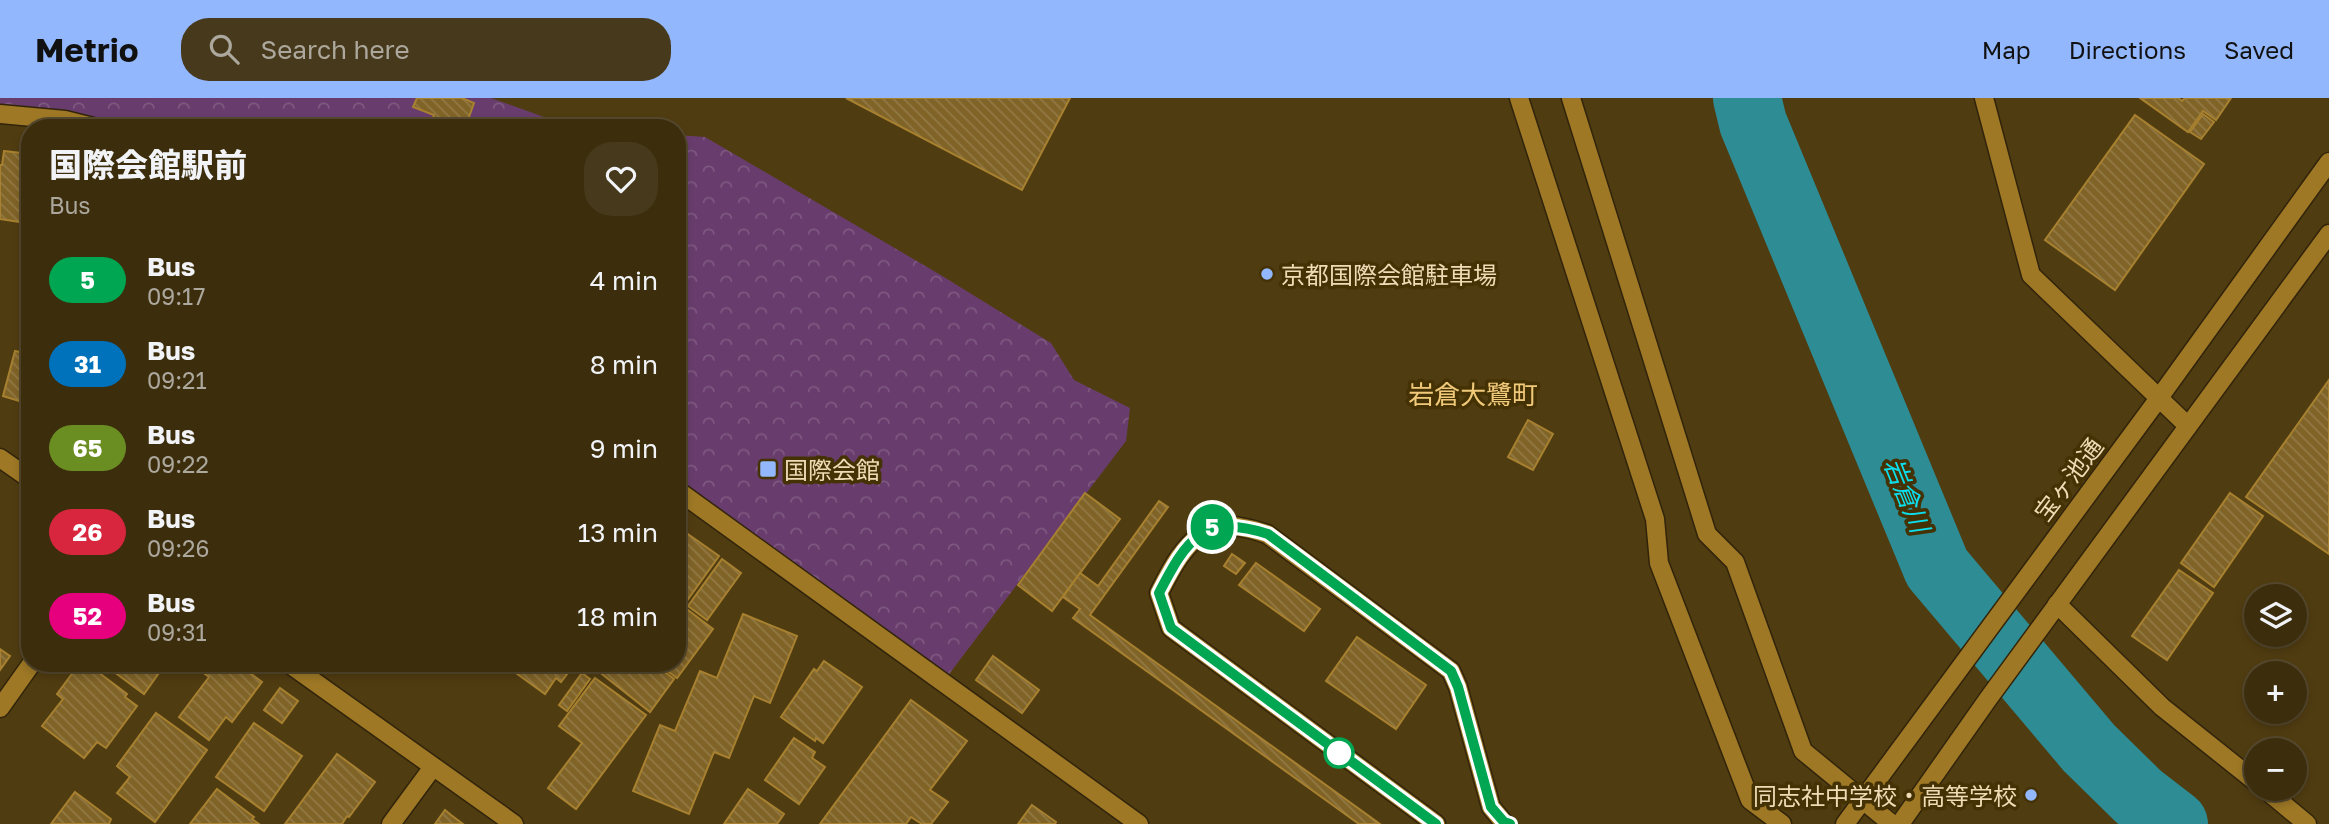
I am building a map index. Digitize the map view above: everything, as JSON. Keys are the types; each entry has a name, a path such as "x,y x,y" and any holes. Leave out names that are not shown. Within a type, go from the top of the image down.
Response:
{"street":[{"path":"1519,98 1655,519 1659,563 1750,800 1782,824"},
{"path":"1571,98 1707,534 1735,562 1803,751 1892,824"},
{"path":"1984,98 2031,275 2188,426"},
{"path":"0,114 54,119"},
{"name":"宝ヶ池通","path":"1845,824 2329,162"},
{"path":"1900,824 2057,604 2329,234"},
{"path":"0,458 21,473"},
{"path":"686,497 1139,824"},
{"path":"1436,824 1171,628 1159,593 1178,556 1210,527 1244,526 1268,534 1451,671 1458,687 1491,807 1506,823"},
{"path":"2057,604 2162,707 2244,772"},
{"path":"0,708 26,672"},
{"path":"301,672 514,824"},
{"path":"391,824 433,767"},
{"path":"2279,801 2307,824"}],"green space":[{"path":"0,98 491,98 549,119 35,119 0,114"},
{"path":"686,136 705,137 939,274 1051,343 1074,380 1130,408 1126,441 943,682 686,496"}],"building":[{"path":"417,98 462,98 474,103 468,119 433,119 434,115 413,107"},
{"path":"846,98 1070,98 1022,190"},
{"path":"2140,98 2178,98 2182,101 2185,98 2231,98 2216,120 2203,111 2188,132"},
{"path":"2203,114 2214,122 2201,139 2190,132"},
{"path":"2135,115 2204,164 2115,290 2045,240"},
{"path":"4,151 21,153 21,222 0,219"},
{"path":"15,351 21,352 21,401 3,396"},
{"path":"2329,380 2329,554 2246,497"},
{"path":"1528,420 1553,434 1533,470 1508,457"},
{"path":"1085,493 1120,519 1052,611 1018,585"},
{"path":"2230,493 2263,516 2214,587 2181,563"},
{"path":"1159,501 1168,507 1090,615 1380,824 1359,824 1073,618 1080,609 1063,597 1080,573 1098,586"},
{"path":"686,533 719,556 686,602"},
{"path":"1232,554 1245,563 1236,574 1224,566"},
{"path":"722,559 741,573 707,620 688,606"},
{"path":"1256,563 1320,609 1304,631 1239,585"},
{"path":"2179,570 2213,593 2167,660 2132,636"},
{"path":"686,609 713,629 686,666"},
{"path":"743,614 797,636 770,703 754,696 729,758 714,752 689,814 633,791 660,725 675,731 700,671 717,678"},
{"path":"1357,637 1426,685 1396,729 1326,681"},
{"path":"0,649 10,656 0,670"},
{"path":"993,656 1039,690 1022,713 976,680"},
{"path":"824,661 862,687 823,743 816,738 815,741 781,717 814,669 817,671"},
{"path":"73,672 98,672 127,694 125,697 137,706 106,748 97,742 84,758 42,726 63,699 57,694"},
{"path":"114,672 160,672 144,694"},
{"path":"202,672 249,672 262,682 232,722 226,717 209,740 179,717 209,677"},
{"path":"514,672 569,672 561,682 556,678 545,694"},
{"path":"599,672 665,672 674,679 650,712"},
{"path":"669,672 681,672 677,678"},
{"path":"582,673 590,679 567,711 559,705"},
{"path":"595,678 646,715 576,809 548,788 582,743 559,726"},
{"path":"280,688 298,701 282,723 264,710"},
{"path":"911,700 967,741 930,790 948,802 931,824 922,824 911,817 906,824 820,824"},
{"path":"156,713 207,750 155,822 117,793 130,777 117,766"},
{"path":"254,723 302,756 264,811 216,777"},
{"path":"794,738 815,752 812,758 825,767 799,804 765,780"},
{"path":"337,754 375,782 342,824 285,824"},
{"path":"217,789 254,817 252,819 259,824 190,824"},
{"path":"748,789 784,814 777,824 724,824"},
{"path":"75,792 111,819 109,824 51,824"},
{"path":"1032,805 1056,822 1055,824 1018,824"},
{"path":"445,810 451,815 463,824 435,824"}],"waterway":[{"name":"岩倉川","path":"1747,98 1753,123 1937,568 2089,748 2139,797 2174,824"}],"bus line":[{"name":"5","path":"1436,824 1171,628 1159,593 1178,556 1210,527 1244,526 1268,534 1451,671 1458,687 1491,807 1504,822 1510,824"}],"place":[{"name":"京都国際会館駐車場","path":"1267,274"},
{"name":"国際会館","path":"768,469"},
{"name":"同志社中学校・高等学校","path":"2031,795"}],"district":[{"name":"岩倉大鷺町","path":"1473,394"}]}
